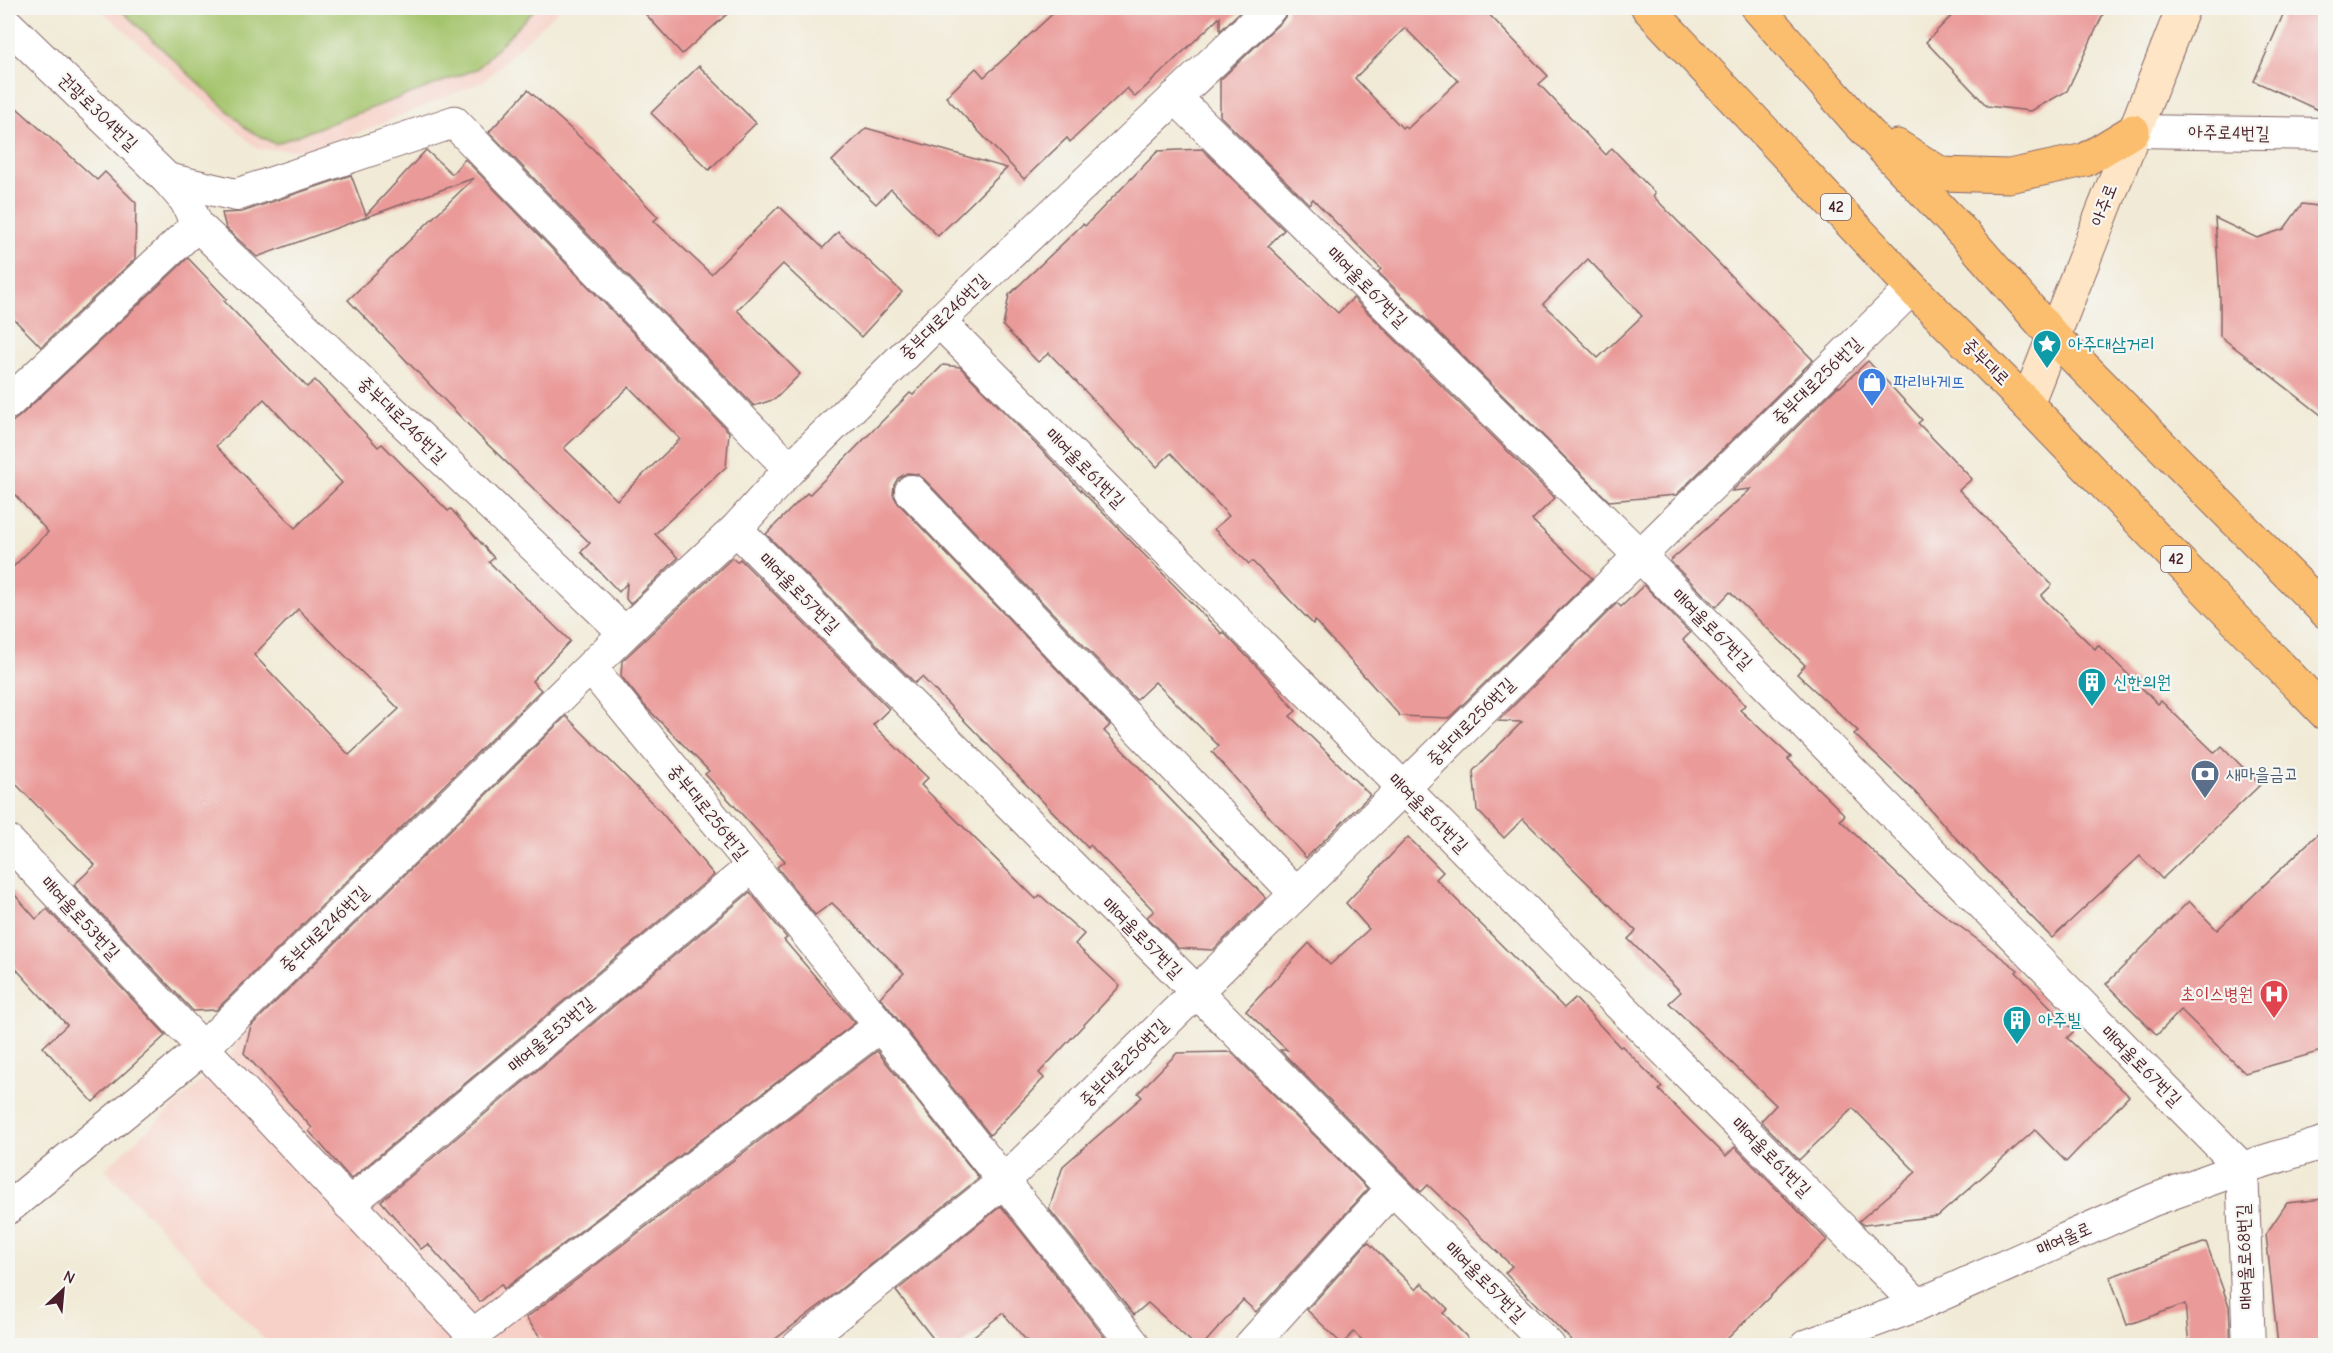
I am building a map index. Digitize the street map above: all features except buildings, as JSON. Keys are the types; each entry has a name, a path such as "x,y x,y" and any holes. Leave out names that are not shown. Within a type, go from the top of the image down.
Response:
{"main road":[{"name":"중부대로","path":"1648,8 1912,288 2027,404 2325,714"},
{"path":"1758,8 1857,121 1967,237 2053,336 2325,612"},
{"path":"1857,121 1941,174 2009,176 2085,160 2133,131"}],"street":[{"name":"중부대로246번길","path":"8,1208 203,1048 625,633 736,529 790,469 939,321 1270,8"},
{"name":"아주로","path":"2027,404 2183,8"},
{"name":"권광로304번길","path":"8,26 183,201"},
{"name":"매여울로67번길","path":"1176,97 1639,555 2242,1168"},
{"path":"8,403 183,201 236,195 454,122 790,469"},
{"name":"아주로4번길","path":"2133,131 2325,134"},
{"name":"중부대로246번길","path":"183,201 625,633"},
{"name":"중부대로256번길","path":"798,1346 1004,1181 1912,288"},
{"name":"매여울로61번길","path":"939,321 1918,1305"},
{"path":"911,491 1296,894"},
{"name":"매여울로57번길","path":"736,529 1548,1346"},
{"name":"중부대로256번길","path":"591,668 753,866 1135,1345"},
{"name":"매여울로53번길","path":"8,841 475,1340 880,1026"},
{"name":"매여울로53번길","path":"349,1204 753,866"},
{"name":"매여울로","path":"1806,1346 1918,1305 2154,1200 2242,1168 2325,1142"},
{"name":"매여울로68번길","path":"2242,1168 2249,1346"},
{"path":"1250,1346 1392,1189"}],"shaded area":[{"path":"99,8 560,8 484,81 317,150 258,149"},
{"path":"332,939 412,1042 365,1081 549,1294 566,1281 620,1345 269,1345 105,1169 234,1052 238,1026"}],"green space":[{"path":"119,8 536,8 477,69 275,144 248,130"}],"place":[{"name":"아주대삼거리","path":"2047,370"},
{"name":"파리바게뜨","path":"1872,408"},
{"name":"신한의원","path":"2092,708"},
{"name":"새마을금고","path":"2205,800"},
{"name":"초이스병원","path":"2274,1020"},
{"name":"아주빌","path":"2017,1046"}]}
